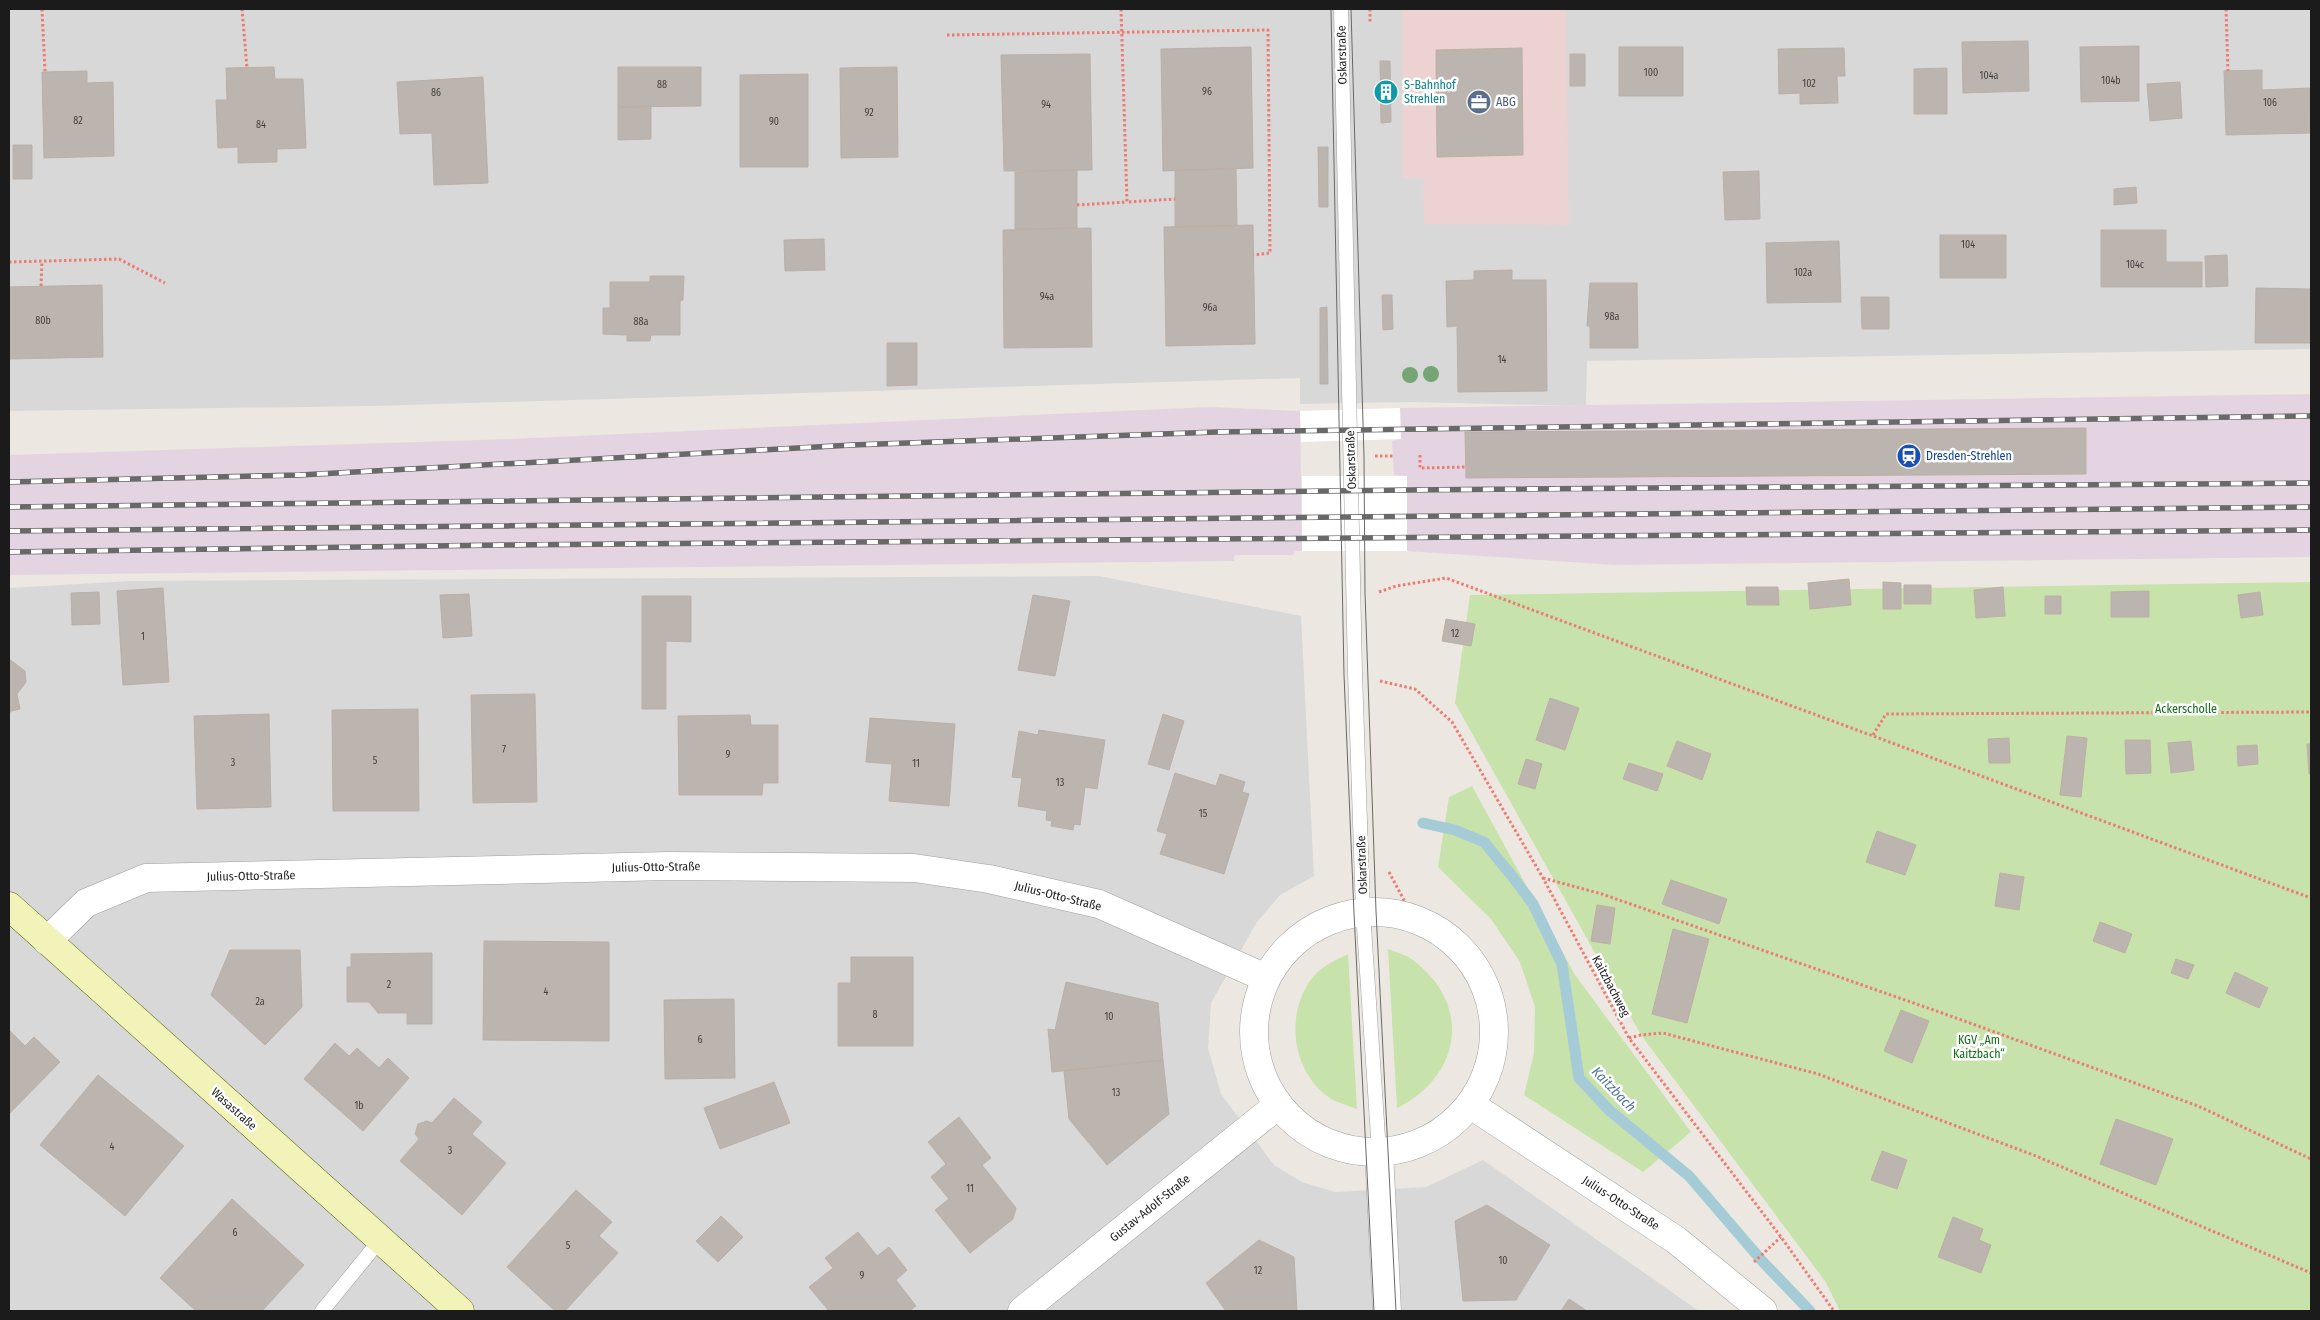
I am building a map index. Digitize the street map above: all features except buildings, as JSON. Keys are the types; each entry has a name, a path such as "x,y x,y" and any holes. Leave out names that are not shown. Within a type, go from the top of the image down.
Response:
{"street":[{"name":"Julius-Otto-Straße","path":"48,941 86,903 146,878 669,866 914,868 989,879 1099,904 1266,978"},
{"name":"Wasastraße","path":"9,906 460,1311"},
{"path":"1376,911 1414,917 1447,935 1474,962 1490,996 1495,1034 1489,1071 1471,1105 1448,1128 1420,1144 1379,1152 1366,1152 1332,1145 1302,1129 1278,1105 1261,1076 1254,1043 1255,1010 1266,978 1288,948 1318,925 1363,912 1376,911"},
{"name":"Gustav-Adolf-Straße","path":"1022,1311 1278,1105"},
{"name":"Julius-Otto-Straße","path":"1471,1105 1676,1240 1763,1311"},
{"path":"1379,1152 1387,1311"}],"lane":[{"name":"Oskarstraße","path":"1341,9 1355,659 1363,912 1379,1152"},
{"path":"322,1311 380,1240"}],"path":[{"path":"42,9 45,72"},
{"path":"242,9 247,68"},
{"path":"1121,9 1127,202"},
{"path":"2226,9 2228,71"},
{"path":"947,35 1268,30 1270,253 1254,255"},
{"path":"1077,204 1175,199"},
{"path":"9,262 119,259 165,283"},
{"path":"41,286 42,261"},
{"path":"1420,455 1420,468 1466,467"},
{"path":"1375,593 1396,586 1446,578 2311,898"},
{"name":"Kaitzbachweg","path":"1378,680 1415,689 1452,722 1543,878 1629,1038 1781,1237 1834,1311"},
{"path":"1873,735 1886,714 2311,712"},
{"path":"1543,878 1639,907 1945,1014 2198,1106 2311,1159"},
{"path":"1629,1038 1641,1034 1663,1033 1818,1074 2036,1156 2311,1273"}],"shaded area":[{"path":"9,9 2311,9 2311,349 1587,361 1586,406 1411,402 1300,404 1300,378 373,406 9,411"},
{"path":"1402,9 1566,9 1569,225 1424,224 1423,178 1403,178"},
{"path":"2311,394 2311,557 1615,565 1407,551 1407,476 1394,475 1392,441 1401,439 1400,408"},
{"path":"1210,407 1300,411 1302,551 1295,551 1293,555 1234,555 1234,561 9,575 9,455 510,439"},
{"path":"1099,576 1301,616 1314,876 1280,895 1257,922 1211,1003 1208,1048 1221,1094 1274,1165 1302,1182 1335,1192 1426,1187 1483,1160 1699,1311 9,1311 9,588 131,581"}],"green space":[{"name":"KGV „Am Kaitzbach“","path":"2311,582 2311,1311 1840,1311 1825,1281 1641,1035 1455,703 1470,595"},
{"path":"1472,786 1575,975 1691,1132 1643,1172 1524,1095 1534,1053 1535,1007 1520,962 1491,919 1438,867 1449,797"},
{"path":"1388,949 1413,960 1432,978 1445,998 1451,1018 1452,1039 1446,1059 1435,1078 1419,1094 1397,1108"},
{"path":"1348,954 1357,1109 1335,1101 1320,1090 1309,1077 1301,1061 1295,1026 1304,992 1313,977 1325,966"}],"pier":[{"path":"1400,408 1401,439 1301,442 1300,411"},
{"path":"1302,476 1407,476 1407,551 1302,551"}],"waterway":[{"name":"Kaitzbach","path":"1423,823 1455,830 1484,842 1512,876 1533,904 1562,964 1579,1078 1609,1110 1689,1176 1763,1262 1810,1311"}],"tram line":[{"path":"1331,9 1344,675 1374,1311"},
{"path":"1351,9 1364,457 1365,593 1376,911 1396,1311"}],"railway":[{"path":"9,482 300,475 852,445 1217,432 2311,416"},
{"path":"9,507 1407,490 2311,483"},
{"path":"9,531 2311,507"},
{"path":"9,552 502,545 2311,530"}],"place":[{"name":"S-Bahnhof Strehlen","path":"1386,92"},
{"name":"ABG","path":"1479,102"},
{"name":"Dresden-Strehlen","path":"1909,456"}],"park label":[{"name":"Ackerscholle","path":"2186,709"}]}
